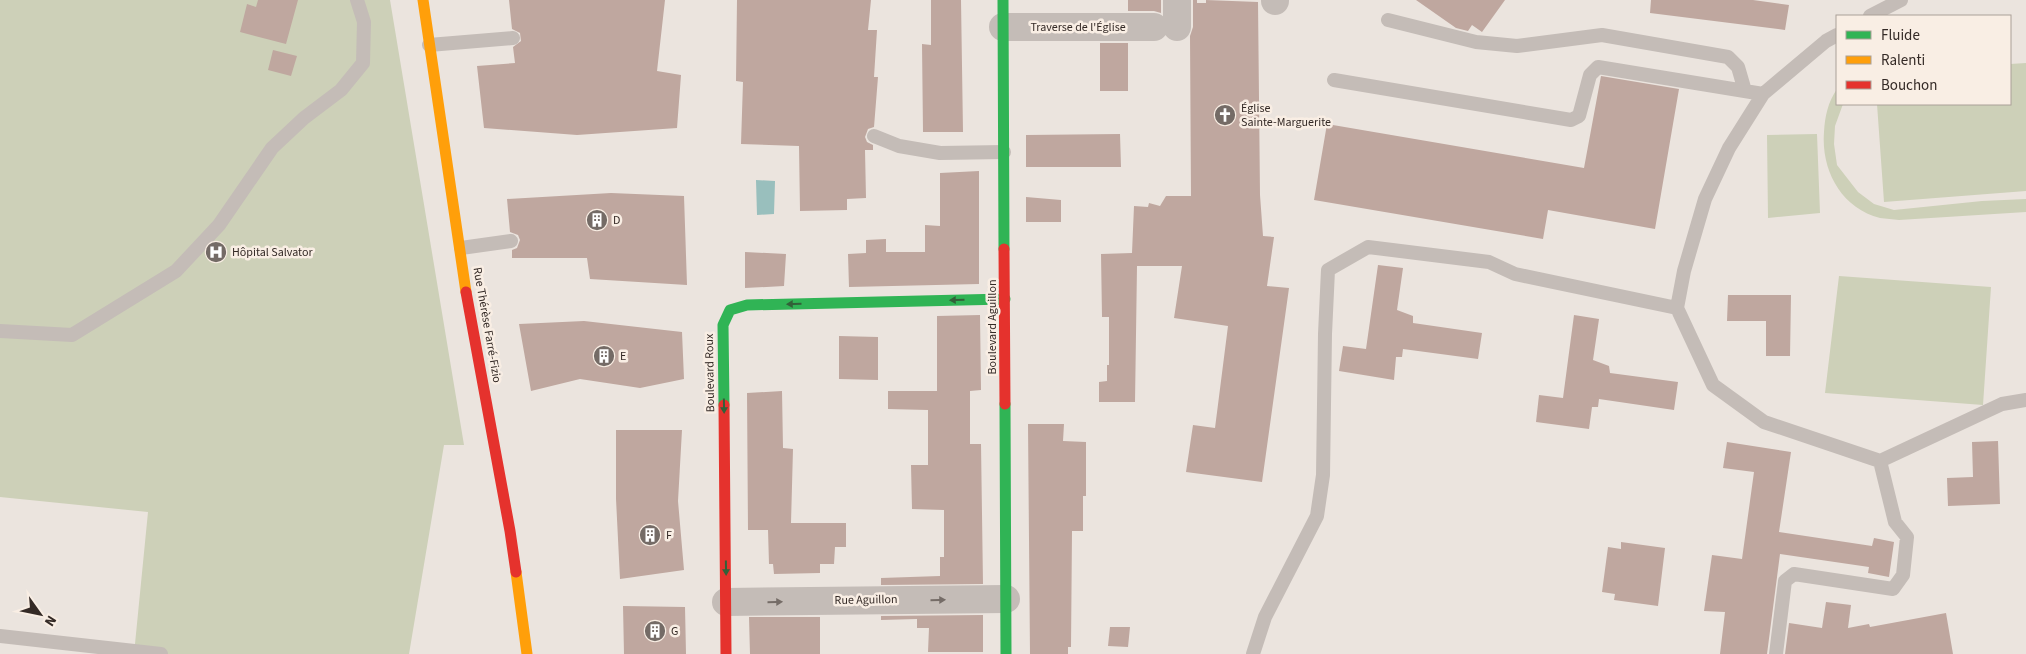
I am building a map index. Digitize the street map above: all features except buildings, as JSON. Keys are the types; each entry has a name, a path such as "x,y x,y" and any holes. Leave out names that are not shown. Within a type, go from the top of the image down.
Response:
{"street":[{"name":"Rue Thérèse Farré-Fizio","path":"422,0 470,309 510,530 527,654"},
{"name":"Boulevard Aguillon","path":"1003,0 1006,654"},
{"name":"Traverse de l'Église","path":"1003,27 1165,27 1177,0"},
{"name":"Boulevard Roux","path":"726,654 723,325 730,310 747,305 1005,299"},
{"name":"Rue Aguillon","path":"726,602 1006,599"}],"lane":[{"path":"0,331 72,335 176,271 219,225 272,148 304,118 341,90 363,63 364,22 357,0"},
{"path":"1872,15 1901,0"},
{"path":"1388,20 1476,42 1517,46 1602,35 1728,57 1738,67 1745,91"},
{"path":"1836,35 1763,94 1728,148 1705,199 1684,271 1677,308 1713,385 1764,422 1880,461 2002,404 2026,400"},
{"path":"430,45 513,38"},
{"path":"1334,80 1571,120 1579,116 1590,75 1598,67 1763,94"},
{"path":"874,136 899,146 940,153 1004,152"},
{"path":"460,248 511,241"},
{"path":"1253,654 1265,617 1317,516 1323,475 1328,270 1368,247 1489,262 1515,274 1677,308"},
{"path":"1776,654 1785,581 1794,574 1893,589 1903,575 1907,537 1895,522 1880,461"},
{"path":"0,636 161,654"}],"green space":[{"name":"Hôpital Salvator","path":"0,0 390,0 464,445 444,445 409,654 134,654 148,512 0,497"},
{"path":"2026,63 2026,191 1884,202 1877,105 2011,105 2011,64"},
{"path":"1836,91 1836,105 1843,105 1835,126 1834,144 1837,165 1858,192 1874,204 1894,210 1982,201 2026,199 2026,212 1899,220 1880,218 1854,206 1836,185 1826,160 1824,146 1825,120"},
{"path":"1817,134 1820,213 1768,218 1767,135"},
{"path":"1839,276 1991,287 1983,405 1825,393"}],"water":[{"path":"756,180 775,181 774,214 757,215"}],"traffic: fast":[{"path":"1003,0 1004,249"},
{"path":"724,405 723,325 730,310 747,305 1005,299"},
{"path":"1005,404 1006,654"}],"traffic: slow":[{"path":"423,0 466,292"},
{"path":"516,572 527,654"}],"traffic: jam":[{"path":"1004,249 1005,404"},
{"path":"466,292 516,572"},
{"path":"724,405 726,654"}],"place":[{"name":"Église Sainte-Marguerite","path":"1225,115"},
{"name":"D","path":"597,220"},
{"name":"Hôpital Salvator","path":"216,252"},
{"name":"E","path":"604,356"},
{"name":"F","path":"650,535"},
{"name":"G","path":"655,631"}]}
